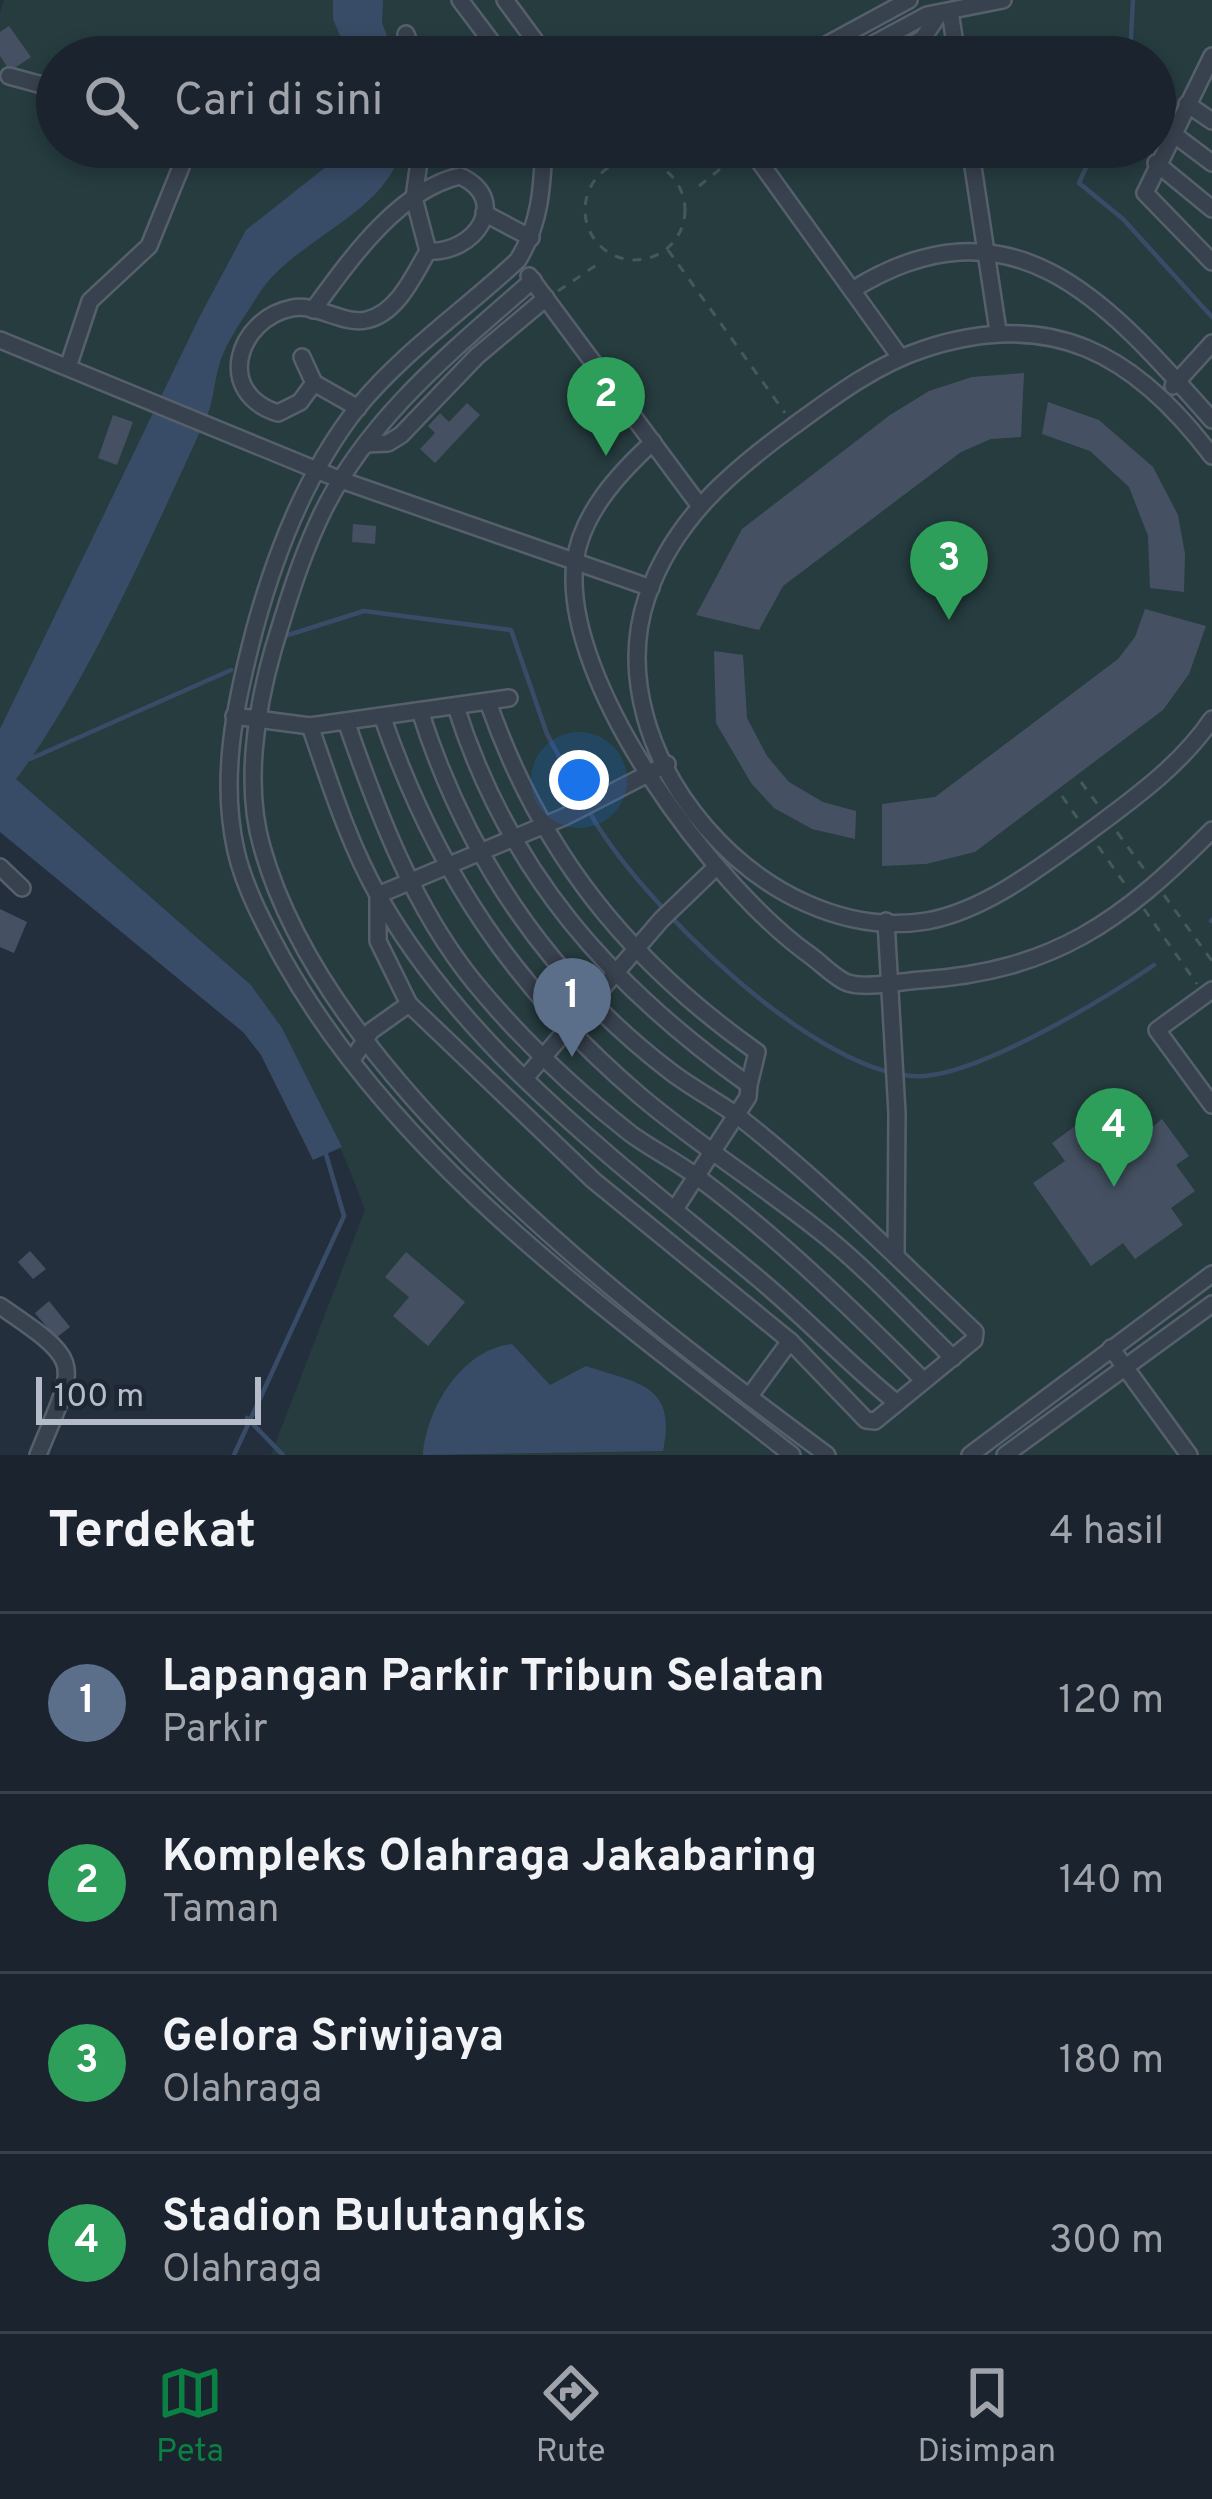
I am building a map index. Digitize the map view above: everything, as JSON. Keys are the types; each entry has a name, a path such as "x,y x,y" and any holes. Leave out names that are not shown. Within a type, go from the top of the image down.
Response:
{"street":[{"path":"460,0 487,36"},
{"path":"505,0 532,36"},
{"path":"843,36 909,0"},
{"path":"894,36 945,12 1003,0"},
{"path":"925,36 945,12"},
{"path":"945,12 952,36"},
{"path":"1176,125 1208,76 1212,56"},
{"path":"9,76 36,83"},
{"path":"1187,104 1212,121"},
{"path":"1176,136 1212,163"},
{"path":"68,367 90,301 149,246 181,168"},
{"path":"314,383 300,402 278,413 256,406 237,370 244,346 264,323 292,308 365,321 388,308 428,251 415,198 419,168"},
{"path":"543,168 542,198 531,238 518,260 358,408 317,470 268,580 235,716 229,763 236,852 267,929 315,1016 477,1198 792,1455"},
{"path":"764,168 900,357"},
{"path":"973,168 998,331"},
{"path":"1155,168 1146,199 1212,262"},
{"path":"1162,168 1212,209"},
{"path":"313,310 356,255 427,187 460,176 483,195 484,213 477,234 448,253 428,251"},
{"path":"484,213 531,238"},
{"path":"852,290 911,261 985,249 1042,264 1113,317 1212,420"},
{"path":"518,260 699,505"},
{"path":"533,280 420,378 341,480 318,520 261,692 254,761 260,844 288,916 367,1040 419,1104 547,1229 749,1397 827,1455"},
{"path":"367,444 388,443 401,435 478,356 546,298"},
{"path":"1212,456 1163,397 1123,365 1069,340 998,331 900,357 794,426 699,505 666,551 651,588 637,650 646,715 667,764 706,828 759,881 853,920 946,914 983,901 1040,868 1166,772 1212,719"},
{"path":"0,340 341,480 651,588"},
{"path":"1163,397 1210,345"},
{"path":"302,357 314,383 358,408"},
{"path":"653,442 621,471 584,527 575,562 576,616 647,774 691,840 788,940 849,983 976,976 1044,959 1090,933 1169,874 1212,830"},
{"path":"235,716 310,726 509,698"},
{"path":"488,702 507,755 586,892 634,952 698,1009 757,1052 758,1064 736,1115 675,1209"},
{"path":"456,706 478,776 561,916 686,1040 749,1085"},
{"path":"378,895 378,941 409,1004 593,1180 790,1341 866,1420 874,1421 974,1340 975,1332 896,1256 736,1115 671,1072 592,1004 534,941 478,853 444,785 420,711"},
{"path":"382,716 445,867 496,946 568,1031 643,1098 833,1242 953,1358"},
{"path":"346,721 376,808 412,881 472,980 546,1058 632,1134 698,1177 790,1251 923,1380"},
{"path":"310,726 339,810 378,895 452,1004 526,1077 897,1402"},
{"path":"378,895 544,825 667,764"},
{"path":"691,840 706,828"},
{"path":"0,867 22,888"},
{"path":"526,1077 661,920 715,868"},
{"path":"886,921 896,1085 896,1256"},
{"path":"1212,990 1157,1030 1212,1105"},
{"path":"352,1060 371,1031 409,1004"},
{"path":"970,1455 1212,1274"},
{"path":"1006,1455 1212,1304"},
{"path":"0,1306 52,1341 68,1360 70,1376 38,1455"},
{"path":"749,1397 790,1341"},
{"path":"1111,1348 1189,1455"}],"path":[{"path":"612,168 604,171 587,198 586,214 598,243 626,259 640,260 667,249 685,212 676,181 658,168"},
{"path":"699,186 722,168"},
{"path":"667,249 794,426"},
{"path":"546,298 598,264"}],"green space":[{"path":"4,0 1212,0 1212,1455 271,1455 365,1210 354,1180 301,1066 251,985 0,765 0,12"}],"water":[{"path":"333,0 383,0 387,36 340,36 333,19"},
{"path":"324,168 394,168 359,209 274,275 238,326 221,359 205,421 118,606 69,698 16,779 251,985 282,1028 342,1147 313,1160 261,1055 243,1032 0,832 0,729 246,230"},
{"path":"512,1344 550,1385 586,1366 650,1390 664,1412 663,1451 423,1455 431,1419 450,1384 477,1357"}],"building":[{"path":"9,26 31,57 10,71 0,56 0,32"},
{"path":"1024,373 1021,437 991,439 961,452 783,586 759,630 696,615 742,529 890,415 929,391 972,377"},
{"path":"1048,402 1099,420 1153,467 1178,515 1185,554 1184,592 1150,588 1148,536 1129,487 1090,451 1042,434"},
{"path":"467,403 480,415 435,463 420,449 435,433 428,426 440,413 449,422"},
{"path":"113,415 133,422 117,465 98,458"},
{"path":"353,524 376,526 375,544 352,542"},
{"path":"1145,609 1206,626 1189,674 1163,710 975,852 926,864 882,866 882,804 935,797 1118,659 1135,637"},
{"path":"714,651 743,655 747,718 767,756 789,782 823,802 856,811 855,839 812,829 774,808 751,783 716,723"},
{"path":"0,909 27,922 14,953 0,947"},
{"path":"1100,1108 1113,1126 1136,1109 1150,1129 1162,1119 1189,1156 1176,1165 1195,1191 1171,1208 1183,1225 1135,1259 1123,1243 1091,1266 1033,1183 1065,1161 1052,1143"},
{"path":"30,1251 46,1269 33,1279 18,1262"},
{"path":"406,1252 465,1302 428,1346 393,1316 409,1297 385,1277"},
{"path":"49,1301 70,1327 56,1338 35,1313"}],"waterway":[{"path":"1131,36 1133,0"},
{"path":"1086,168 1079,183 1123,219 1212,317"},
{"path":"288,635 364,611 511,630 547,734 583,801"},
{"path":"30,759 231,670"},
{"path":"589,811 646,890 736,979 836,1050 883,1070 925,1076 979,1061 1075,1014 1154,965"},
{"path":"234,1455 344,1216 325,1151"},
{"path":"247,1418 283,1455"}],"place":[{"name":"Kompleks Olahraga Jakabaring","path":"606,456"},
{"name":"Gelora Sriwijaya","path":"949,620"},
{"name":"Lapangan Parkir Tribun Selatan","path":"572,1057"},
{"name":"Stadion Bulutangkis","path":"1114,1187"}]}
